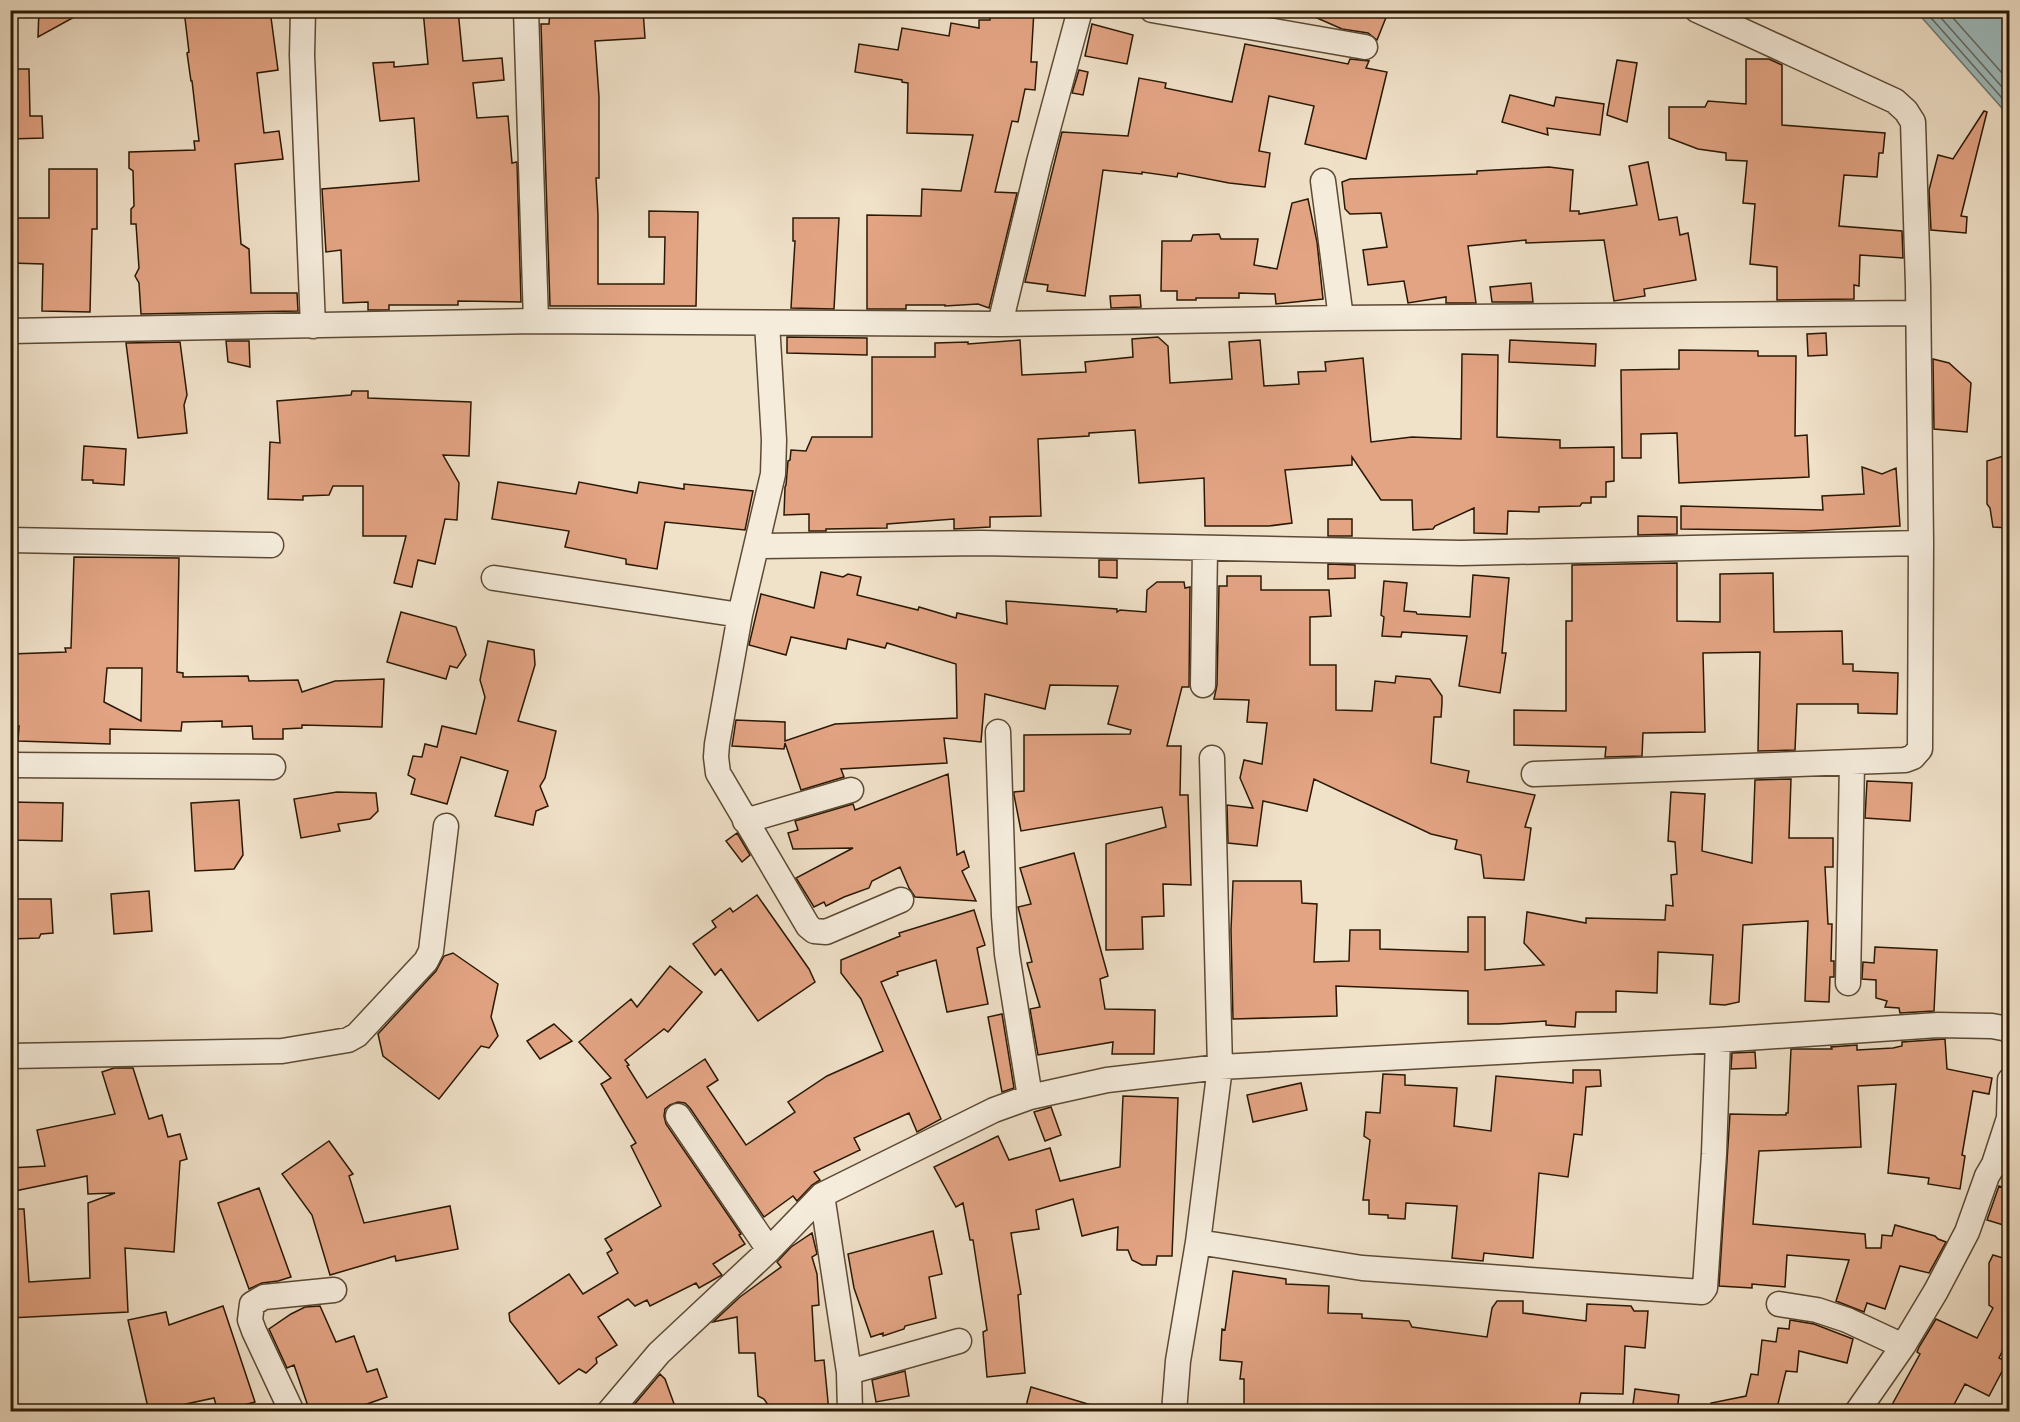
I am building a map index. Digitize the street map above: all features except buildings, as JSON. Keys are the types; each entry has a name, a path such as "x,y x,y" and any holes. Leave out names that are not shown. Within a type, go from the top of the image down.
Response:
{"street":[{"path":"303,10 302,56 313,326"},
{"path":"526,10 536,321"},
{"path":"1000,324 1039,162 1080,10"},
{"path":"1152,10 1365,47"},
{"path":"1534,774 1905,760 1913,757 1920,749 1918,314 1913,122 1906,111 1894,101 1697,10"},
{"path":"1323,181 1341,318"},
{"path":"10,331 536,321 1000,324 1341,318 1918,314"},
{"path":"767,322 774,440 773,474 740,615 716,757 718,772 745,821 813,931 826,932 901,900"},
{"path":"10,540 271,545"},
{"path":"757,546 981,543 1461,553 1920,543"},
{"path":"1203,685 1205,548"},
{"path":"494,578 740,615"},
{"path":"998,732 1007,954 1030,1097"},
{"path":"1174,1412 1178,1361 1198,1242 1220,1067 1212,758"},
{"path":"1848,983 1852,762"},
{"path":"10,765 273,767"},
{"path":"745,821 851,790"},
{"path":"10,1056 282,1051 348,1040 357,1035 418,970 431,951 446,826"},
{"path":"609,1412 659,1353 769,1250 822,1195 993,1110 1030,1097 1107,1080 1220,1067 1718,1040 1938,1025 1992,1026 2008,1029 2010,1032"},
{"path":"1198,1242 1362,1268 1702,1292 1705,1288 1714,1154 1718,1040"},
{"path":"1857,1412 1903,1346 1968,1232 2009,1118 2010,1080"},
{"path":"678,1116 769,1250"},
{"path":"822,1195 849,1372 850,1412"},
{"path":"292,1412 254,1331 250,1320 252,1304 264,1297 334,1290"},
{"path":"1779,1304 1817,1310 1847,1320 1903,1346"},
{"path":"849,1372 958,1341"}],"water":[{"path":"1916,11 2009,11 2009,116"}]}
